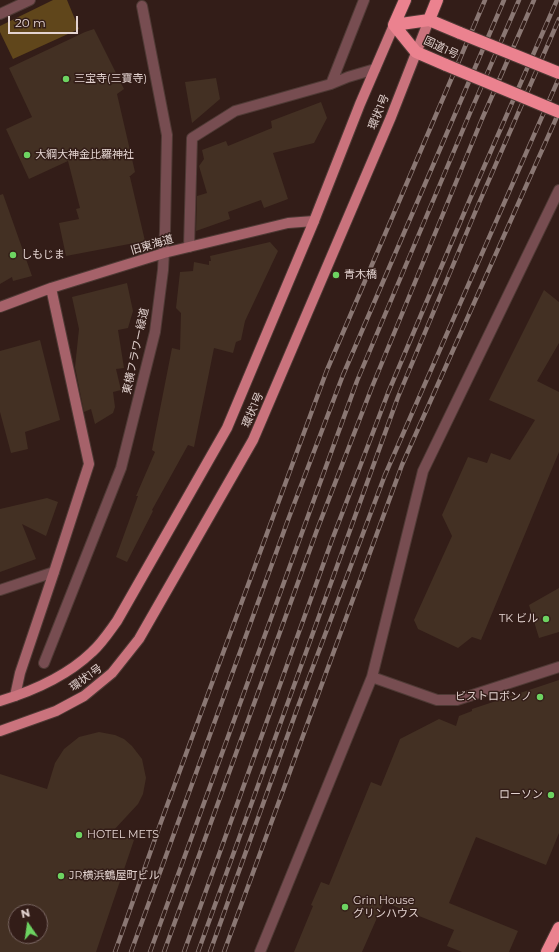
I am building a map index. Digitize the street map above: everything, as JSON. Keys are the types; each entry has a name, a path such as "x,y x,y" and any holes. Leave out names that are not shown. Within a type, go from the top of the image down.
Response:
{"highway":[{"path":"394,25 405,0"},
{"path":"429,20 437,0"},
{"name":"国道1号","path":"394,25 429,20 559,73"},
{"name":"国道1号","path":"394,25 416,52 559,112"},
{"path":"547,952 559,928"}],"main road":[{"name":"環状1号","path":"0,731 56,711 84,696 112,673 139,639 254,440 388,124 429,20"},
{"name":"環状1号","path":"0,701 51,681 71,669 92,652 105,638 117,621 227,428 394,25"}],"street":[{"path":"0,14 30,0"},
{"path":"331,84 364,0"},
{"name":"東横フラワー緑道","path":"44,663 121,468 155,332 163,270 167,135 142,6"},
{"path":"189,247 192,138 235,111 331,84 375,69"},
{"path":"260,952 372,678 424,471 559,190"},
{"name":"旧東海道","path":"0,307 51,288 164,253 288,223 314,221"},
{"path":"15,696 20,672 54,572 88,464 51,288"},
{"path":"0,590 54,572"},
{"path":"372,678 437,700 457,700 559,667"}],"shaded area":[{"path":"53,0 67,0 79,29 13,59 0,32 0,26"}],"building":[{"path":"94,29 124,89 117,94 135,172 129,177 145,241 66,256 59,223 79,219 76,209 80,208 68,161 29,179 6,129 32,117 9,68"},
{"path":"216,78 220,99 192,123 185,82"},
{"path":"321,102 327,118 314,143 273,153 288,199 264,208 261,200 228,212 230,219 196,231 197,196 207,193 199,166 204,159 202,150 226,141 228,146 272,128 271,121"},
{"path":"3,194 32,276 13,281 12,277 0,284 0,195"},
{"path":"270,242 278,251 245,321 241,340 236,342 233,353 214,348 194,447 188,445 152,510 153,511 127,562 116,557 138,496 136,496 155,452 152,450 172,348 180,350 181,313 176,308 180,272 193,271 194,262 209,265 209,261 211,261 210,256"},
{"path":"127,283 133,311 128,328 118,330 124,368 116,369 121,390 113,392 115,407 113,413 95,424 91,409 84,412 75,367 79,329 72,297"},
{"path":"544,290 559,302 559,343 537,381 559,392 559,452 481,640 472,637 458,648 418,629 414,620 452,536 442,515 468,457 487,463 491,453 510,460 535,420 489,400"},
{"path":"40,340 60,420 25,432 28,449 11,453 0,412 0,351"},
{"path":"47,498 58,502 46,536 22,524 36,559 0,572 0,509"},
{"name":"TK ビル","path":"559,588 559,632 539,638 529,605"},
{"path":"559,680 559,833 546,865 476,837 449,903 518,931 509,952 462,952 447,946 454,930 384,902 362,952 294,952 321,882 329,885 371,782 381,786 400,739 439,719 456,726 459,716 472,711 472,709"},
{"name":"JR横浜鶴屋町ビル","path":"99,732 115,735 124,739 132,746 142,759 146,778 143,794 138,804 113,831 134,840 96,952 0,952 0,774 47,789 55,763 64,749 79,737"}],"railway":[{"path":"115,952 161,822 327,370 485,0"},
{"path":"131,952 288,520 343,375 504,0"},
{"path":"150,952 357,381 519,0"},
{"path":"164,952 317,530 372,387 482,119 534,0"},
{"path":"184,952 332,540 388,393 470,199 557,0"},
{"path":"198,952 398,397 479,203 559,19"},
{"path":"210,952 296,712 385,475 559,78"},
{"path":"224,952 402,465 559,112"}],"place":[{"name":"三宝寺(三寶寺)","path":"66,79"},
{"name":"大綱大神金比羅神社","path":"27,155"},
{"name":"しもじま","path":"13,255"},
{"name":"青木橋","path":"336,275"},
{"name":"TK ビル","path":"546,619"},
{"name":"ビストロボンノ","path":"540,697"},
{"name":"ローソン","path":"551,795"},
{"name":"HOTEL METS","path":"79,835"},
{"name":"JR横浜鶴屋町ビル","path":"61,876"},
{"name":"Grin House グリンハウス","path":"345,907"}]}
